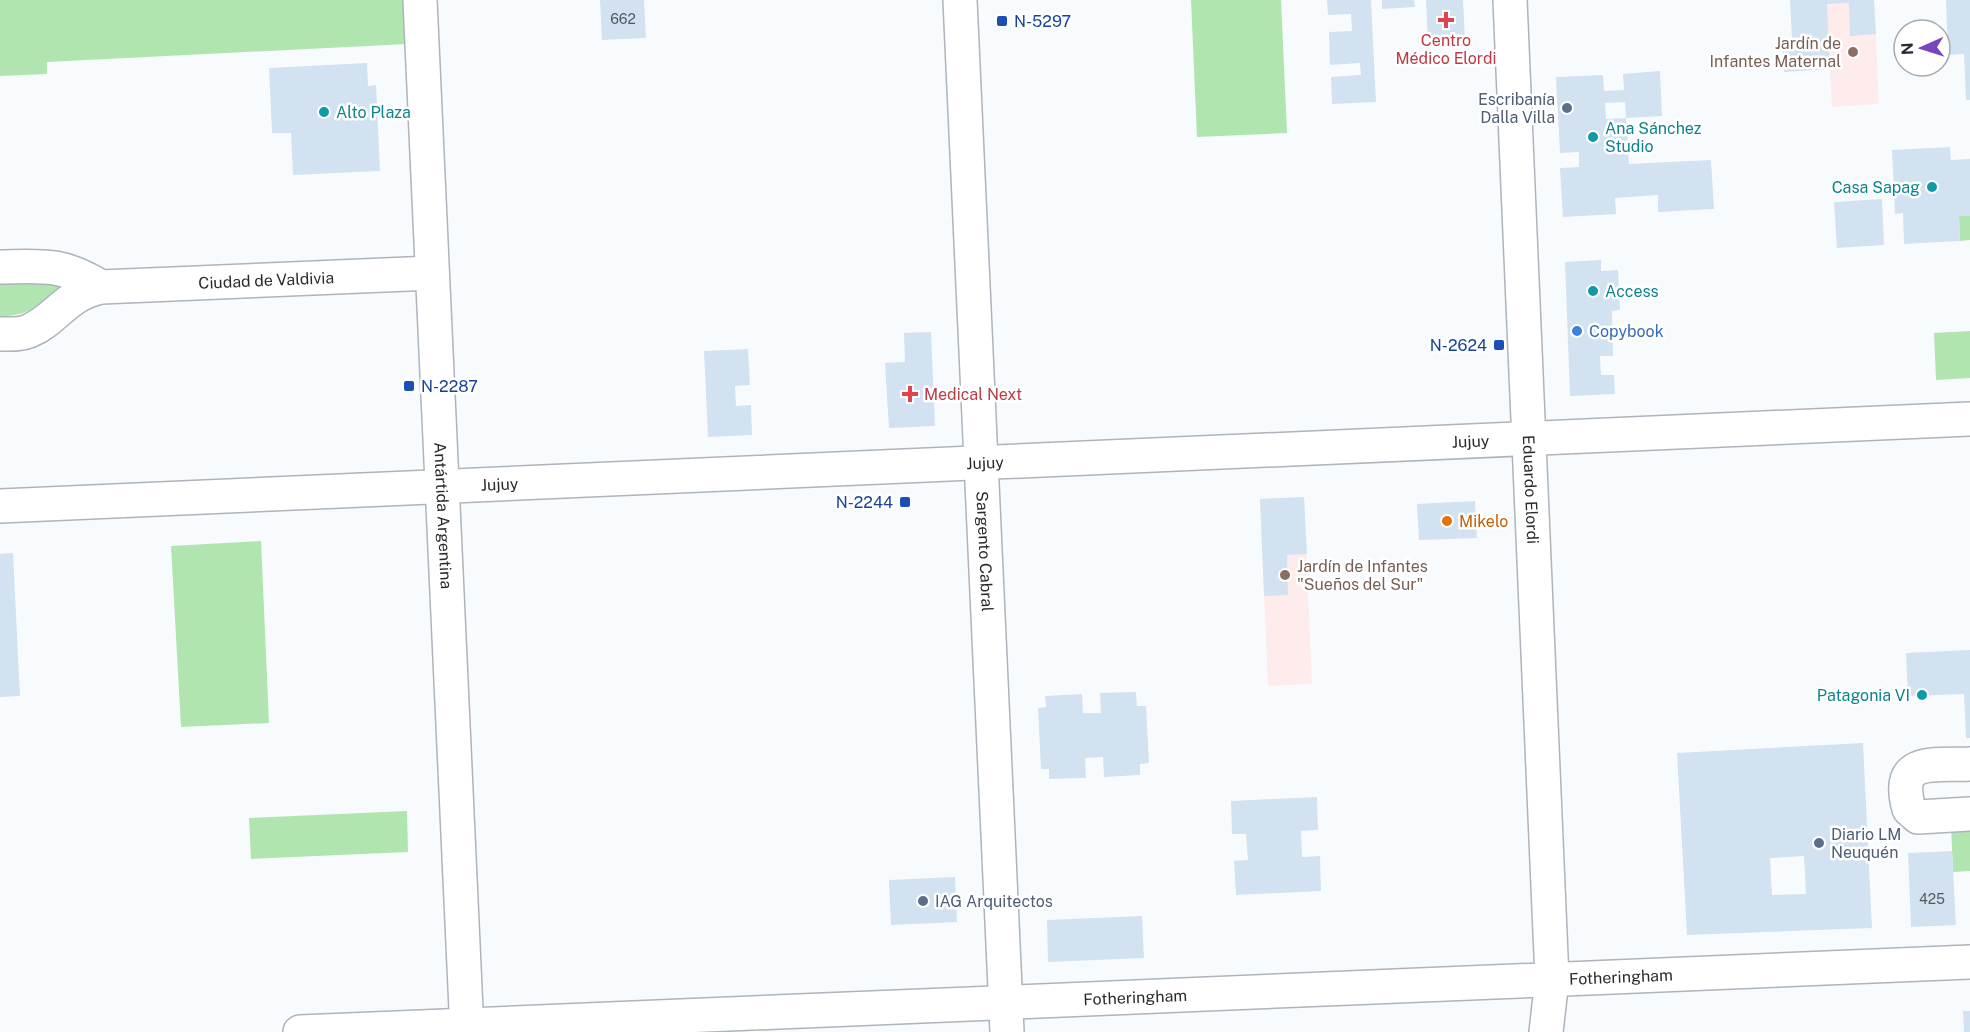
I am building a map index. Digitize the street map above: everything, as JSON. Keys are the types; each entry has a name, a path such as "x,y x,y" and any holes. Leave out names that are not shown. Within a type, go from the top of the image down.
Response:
{"street":[{"name":"Antártida Argentina","path":"420,0 467,1028"},
{"name":"Sargento Cabral","path":"960,0 1006,1017"},
{"name":"Eduardo Elordi","path":"1510,0 1552,980 1546,1032"},
{"path":"0,267 47,266 64,269 81,275 101,287"},
{"name":"Ciudad de Valdivia","path":"0,334 28,332 75,296 86,290 101,287 432,273"},
{"name":"Jujuy","path":"0,506 1970,419"},
{"path":"1970,764 1916,768 1907,776 1906,783 1909,809 1918,817 1970,814"},
{"name":"Fotheringham","path":"300,1032 1006,1017 1552,980 1970,962"},
{"name":"Eduardo Elordi","path":"1552,980 1567,1032"}],"shaded area":[{"name":"Jardín de Infantes Maternal","path":"1826,0 1874,0 1879,104 1832,107"},
{"name":"Jardín de Infantes \"Sueños del Sur\"","path":"1304,497 1312,684 1268,686 1260,499"}],"green space":[{"path":"0,0 405,0 407,44 47,62 47,74 0,76"},
{"path":"1191,0 1281,0 1287,133 1197,137"},
{"path":"1959,216 1970,216 1970,240 1960,241"},
{"path":"0,276 68,284 30,311 0,317"},
{"path":"1970,331 1970,378 1936,380 1934,333"},
{"path":"261,541 269,723 181,727 171,546"},
{"path":"407,811 408,852 251,859 249,818"},
{"path":"1970,825 1970,871 1953,872 1951,826"}],"building":[{"path":"600,0 644,0 646,38 602,40"},
{"path":"1327,0 1371,0 1376,102 1332,104 1331,77 1361,75 1360,63 1330,65 1329,32 1352,31 1351,14 1328,15"},
{"path":"1382,0 1414,0 1415,7 1382,9"},
{"name":"Centro Médico Elordi","path":"1426,0 1463,0 1465,40 1428,42"},
{"path":"1790,0 1874,0 1876,34 1850,36 1849,3 1827,4 1830,69 1784,72 1782,39 1792,39"},
{"path":"1946,0 1970,0 1970,100 1966,100 1964,54 1952,55 1952,18 1947,18"},
{"name":"Alto Plaza","path":"367,63 368,86 376,85 380,171 293,175 291,133 272,133 269,68"},
{"path":"1660,71 1662,116 1626,118 1629,164 1711,160 1714,209 1658,212 1658,195 1615,198 1616,214 1563,217 1560,168 1579,167 1579,152 1560,153 1556,77 1603,75 1604,91 1624,90 1623,74","holes":["1625,102 1626,118 1606,119 1605,103"]},
{"name":"Casa Sapag","path":"1950,147 1951,160 1970,159 1970,216 1959,216 1960,241 1904,244 1903,213 1895,214 1892,150"},
{"path":"1882,199 1884,245 1837,248 1834,202"},
{"path":"1601,260 1601,271 1618,270 1620,310 1612,311 1613,356 1600,356 1601,375 1614,375 1615,394 1570,396 1565,262"},
{"name":"Medical Next","path":"931,332 935,426 889,428 885,363 905,362 904,333"},
{"path":"748,349 750,385 735,386 736,406 751,405 752,435 708,437 704,351"},
{"path":"1304,497 1307,554 1287,555 1288,595 1264,596 1260,499"},
{"name":"Mikelo","path":"1475,501 1477,538 1419,540 1417,504"},
{"path":"13,553 20,696 0,697 0,554"},
{"name":"Patagonia VI","path":"1970,650 1970,738 1966,738 1964,694 1908,696 1906,653"},
{"path":"1136,692 1137,706 1146,706 1149,763 1140,764 1140,775 1104,777 1103,757 1085,758 1086,778 1049,779 1049,769 1041,769 1038,708 1046,707 1045,696 1082,694 1083,713 1101,713 1100,693"},
{"path":"1863,743 1872,928 1687,935 1677,753","holes":["1804,856 1806,894 1772,895 1770,858"]},
{"path":"1317,797 1318,830 1301,831 1302,857 1320,856 1321,891 1236,895 1234,861 1248,860 1246,834 1232,834 1231,801"},
{"path":"1952,851 1956,925 1911,927 1908,853"},
{"name":"IAG Arquitectos","path":"955,877 957,922 891,925 889,880"},
{"path":"1142,916 1144,958 1048,962 1047,920"},
{"path":"1963,1011 1970,1011 1970,1032 1964,1032"}],"place":[{"name":"Centro Médico Elordi","path":"1446,20"},
{"name":"N-5297","path":"1002,21"},
{"name":"Jardín de Infantes Maternal","path":"1853,52"},
{"name":"Escribanía Dalla Villa","path":"1567,108"},
{"name":"Alto Plaza","path":"324,112"},
{"name":"Ana Sánchez Studio","path":"1593,137"},
{"name":"Casa Sapag","path":"1932,187"},
{"name":"Access","path":"1593,291"},
{"name":"Copybook","path":"1577,331"},
{"name":"N-2624","path":"1499,345"},
{"name":"N-2287","path":"409,386"},
{"name":"Medical Next","path":"910,394"},
{"name":"N-2244","path":"905,502"},
{"name":"Mikelo","path":"1447,521"},
{"name":"Jardín de Infantes \"Sueños del Sur\"","path":"1285,575"},
{"name":"Patagonia VI","path":"1922,695"},
{"name":"Diario LM Neuquén","path":"1819,843"},
{"name":"IAG Arquitectos","path":"923,901"}]}
